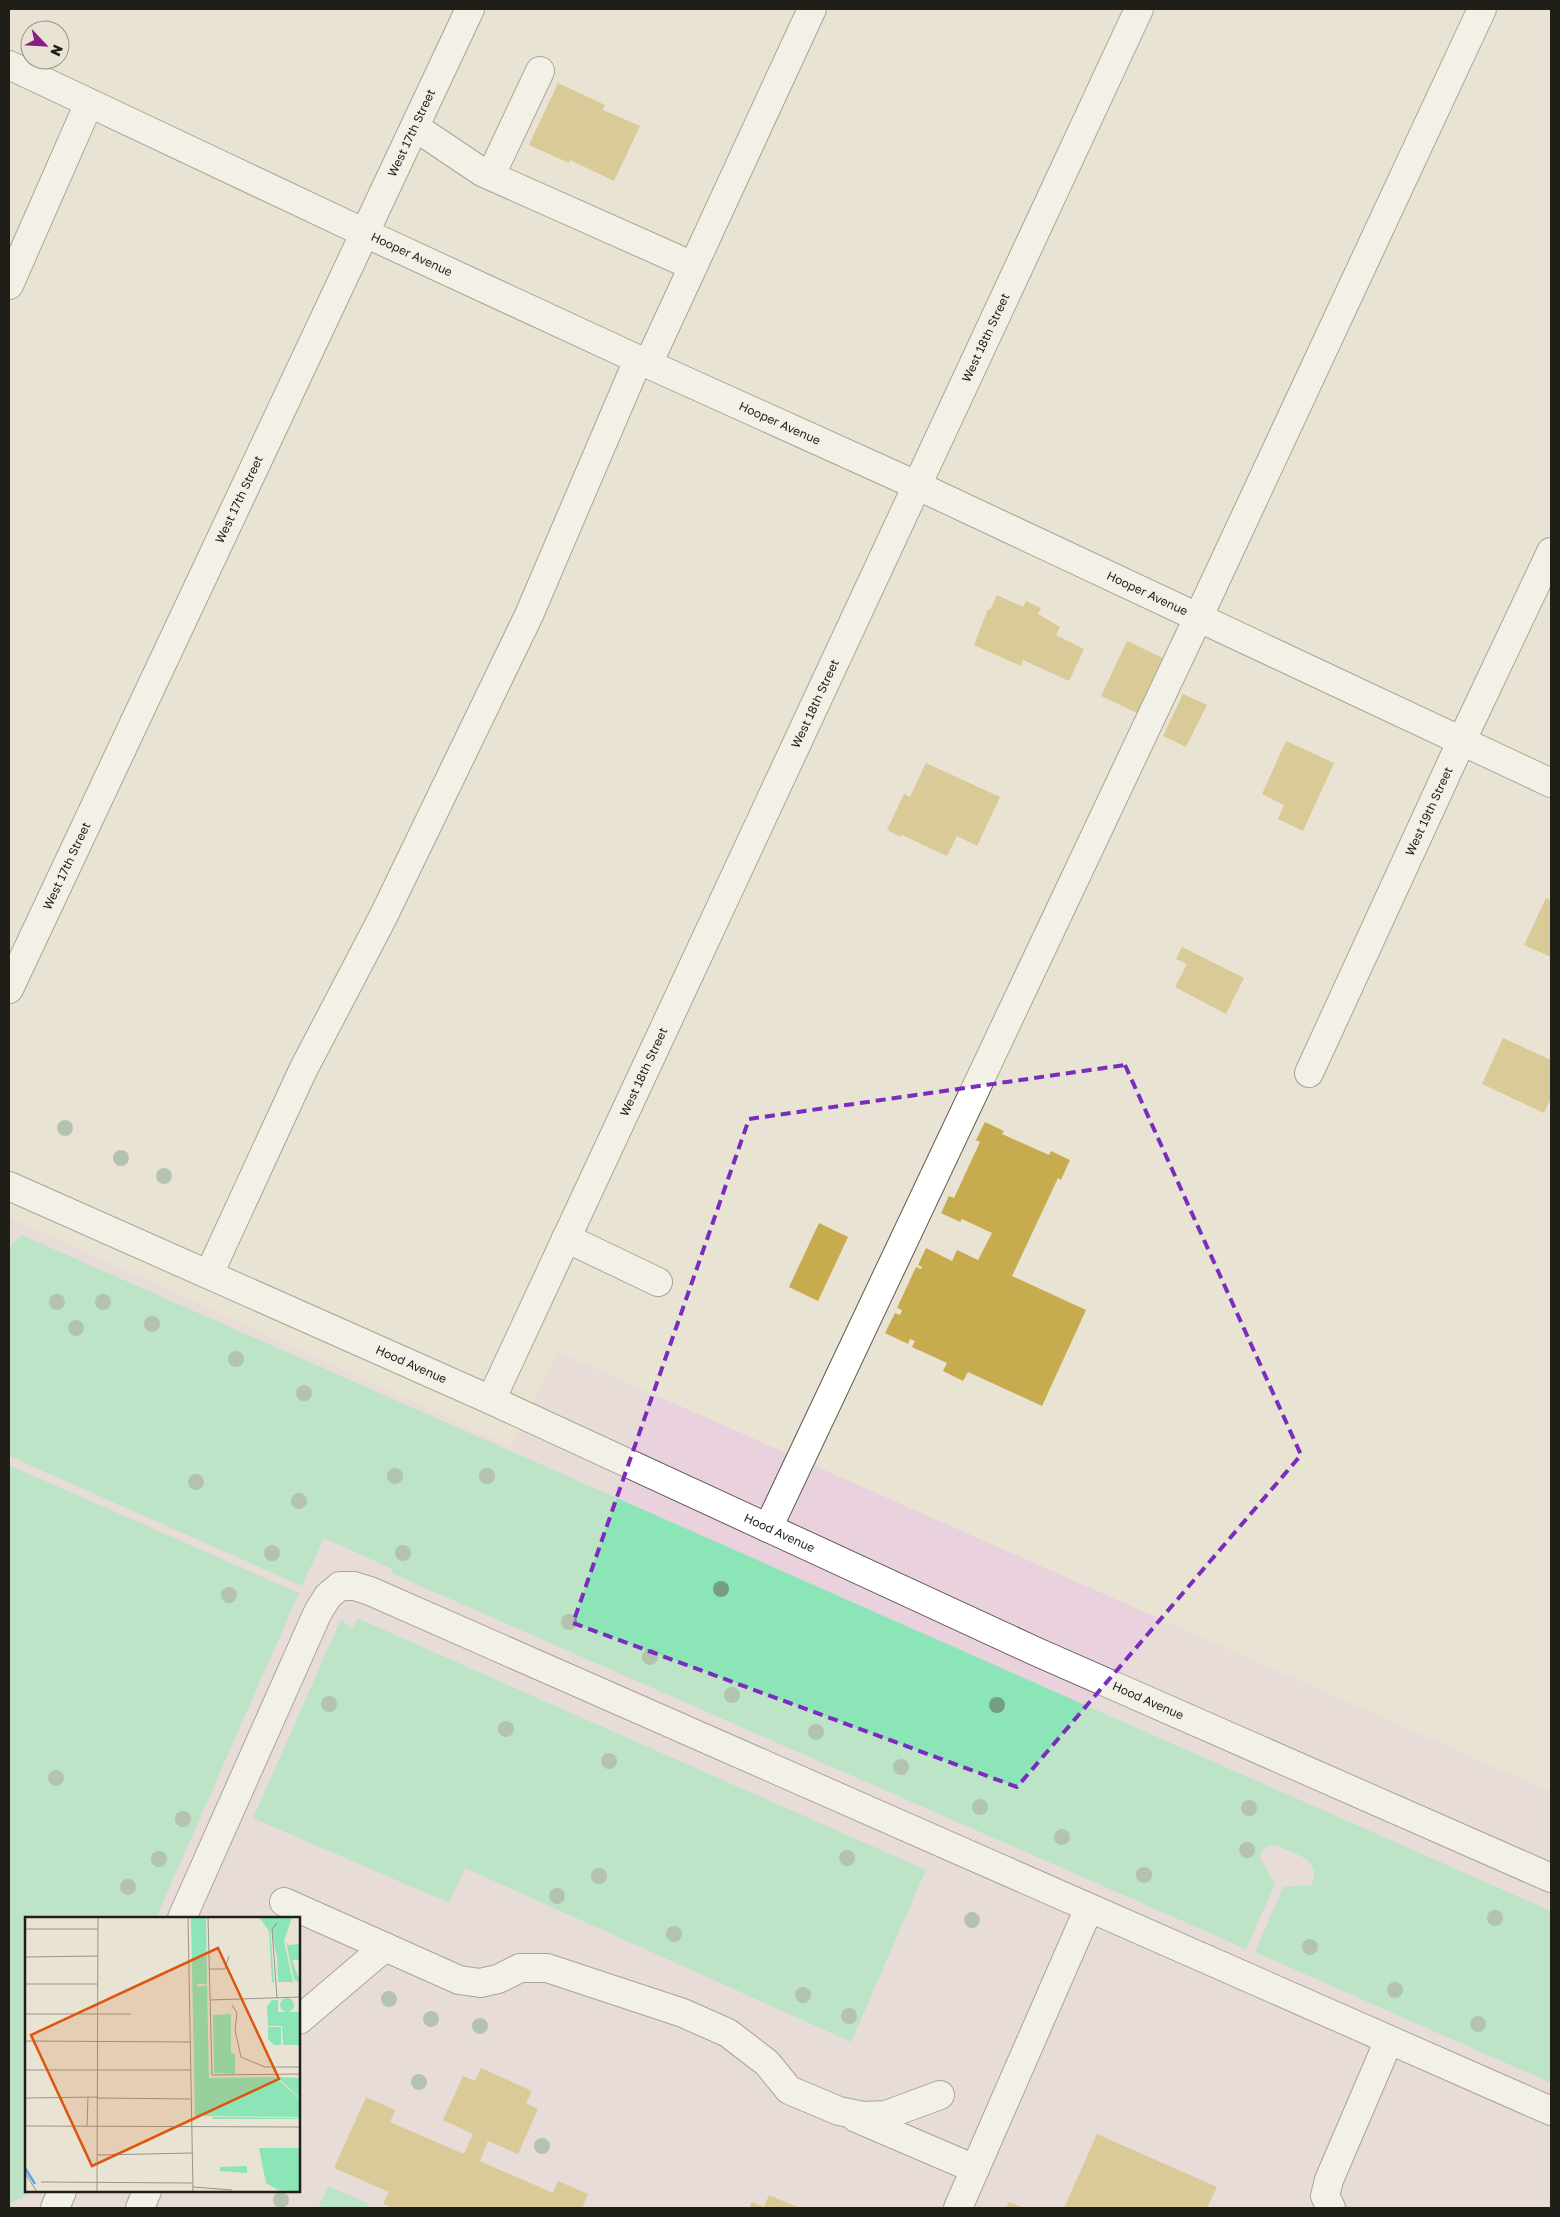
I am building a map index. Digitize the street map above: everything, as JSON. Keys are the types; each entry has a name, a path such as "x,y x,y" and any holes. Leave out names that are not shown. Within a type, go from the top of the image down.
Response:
{"street":[{"name":"West 17th Street","path":"9,989 470,9"},
{"path":"209,1274 303,1070 383,917 529,615 643,362 693,266 812,9"},
{"name":"West 18th Street","path":"491,1400 1139,9"},
{"path":"768,1528 1198,618 1482,9"},
{"name":"Hooper Avenue","path":"9,65 643,362 916,485 1551,783"},
{"path":"491,175 540,71"},
{"path":"9,285 89,103"},
{"path":"415,127 482,172 693,266"},
{"name":"West 19th Street","path":"1309,1073 1462,740 1551,552"},
{"name":"Hood Avenue","path":"9,1186 491,1400 1037,1652 1551,1878"},
{"path":"566,1238 658,1282"},
{"path":"182,1917 318,1612 328,1596 340,1586 354,1586 370,1590 1551,2111"},
{"path":"284,1902 460,1980 480,1983 498,1979 520,1968 547,1968 683,2013 728,2033 767,2064 789,2090 975,2168"},
{"path":"958,2208 1089,1908"},
{"path":"300,2019 385,1947"},
{"path":"1331,2208 1325,2196 1329,2180 1390,2040"},
{"path":"838,2111 863,2116 886,2114 940,2095"},
{"path":"55,2208 62,2192"},
{"path":"140,2208 147,2192"}],"highlighted area":[{"path":"1125,1065 1301,1455 1017,1787 573,1623 749,1119"}],"shaded area":[{"path":"9,1217 511,1447 558,1352 1551,1792 1551,2208 9,2208"}],"green space":[{"path":"22,1235 1551,1911 1551,2083 1255,1952 1283,1887 1311,1885 1314,1878 1313,1867 1306,1859 1282,1848 1269,1846 1262,1850 1260,1858 1275,1884 1246,1949 391,1573 392,1569 324,1538 302,1586 9,1456 9,1251 12,1244"},
{"path":"9,1465 299,1593 156,1917 25,1917 25,2192 33,2192 9,2204"},
{"path":"357,1618 926,1870 851,2042 465,1868 449,1903 253,1818 341,1619 352,1629"},
{"path":"328,2186 369,2204 367,2208 318,2208"}],"building":[{"path":"558,83 605,105 603,110 640,126 614,181 570,160 569,163 529,145"},
{"path":"997,595 1023,607 1026,601 1041,608 1038,614 1060,627 1056,635 1084,649 1069,681 1023,660 1021,666 974,645 988,609 990,610"},
{"path":"1127,641 1163,658 1137,713 1101,696"},
{"path":"1183,694 1207,705 1186,747 1163,736"},
{"path":"1286,741 1334,763 1303,831 1278,819 1284,805 1262,794"},
{"path":"926,763 1000,797 977,846 957,836 947,856 887,830 904,794 910,797"},
{"path":"1546,898 1551,901 1551,957 1524,945"},
{"path":"1182,947 1244,978 1226,1014 1175,987 1187,964 1176,959"},
{"path":"1503,1038 1551,1060 1551,1098 1544,1113 1482,1084"},
{"path":"985,1122 1004,1131 1002,1134 1049,1155 1051,1151 1070,1160 1061,1180 1058,1178 1012,1276 1086,1310 1042,1406 968,1372 963,1381 943,1371 947,1363 912,1347 915,1341 910,1339 908,1344 885,1333 895,1313 900,1315 902,1310 897,1308 916,1267 921,1269 922,1267 918,1265 926,1248 952,1261 957,1250 978,1260 992,1233 962,1219 960,1222 941,1213 949,1196 954,1198 980,1142 976,1140"},
{"path":"819,1223 848,1237 818,1301 789,1287"},
{"path":"481,2068 532,2091 526,2103 538,2109 518,2154 488,2141 480,2161 553,2193 558,2181 588,2194 582,2208 393,2208 383,2204 389,2192 334,2168 366,2097 395,2110 390,2122 464,2154 473,2134 443,2120 463,2076 475,2081"},
{"path":"1097,2134 1217,2187 1207,2208 1064,2208"},
{"path":"769,2195 800,2208 749,2208 752,2202 764,2207"},
{"path":"1009,2202 1024,2208 1006,2208"}]}
